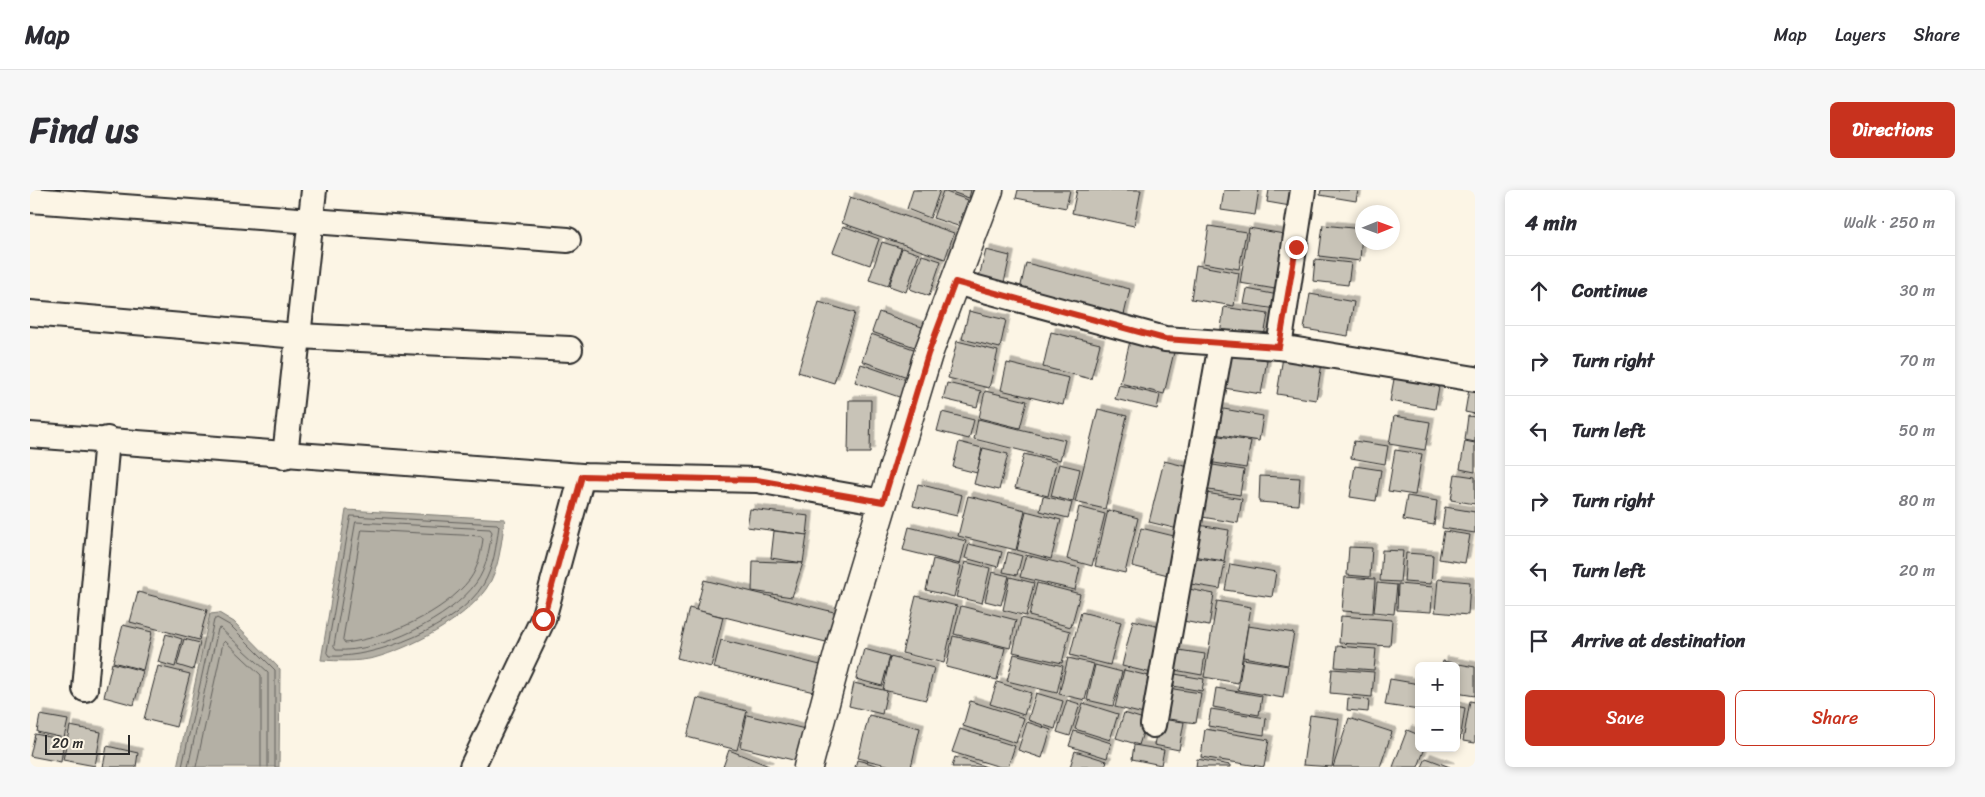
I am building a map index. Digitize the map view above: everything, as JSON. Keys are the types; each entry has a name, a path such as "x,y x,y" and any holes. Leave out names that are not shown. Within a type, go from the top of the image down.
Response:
{"street":[{"path":"285,456 314,190"},
{"path":"808,767 844,632 928,354 989,190"},
{"path":"1279,347 1303,190"},
{"path":"30,200 311,219 568,240"},
{"path":"955,282 1165,339 1279,347 1475,379"},
{"path":"30,313 298,336 570,349"},
{"path":"1153,725 1221,344"},
{"path":"30,435 285,456 582,476 757,480 883,502"},
{"path":"85,689 107,440"},
{"path":"472,767 543,619 582,476"}],"water":[{"path":"346,510 505,519 499,555 491,581 476,600 451,622 420,640 374,658 348,661 321,660"},
{"path":"219,613 234,622 280,669 279,767 177,767 210,614"}],"building":[{"path":"913,190 940,190 930,218 907,209"},
{"path":"946,190 971,190 969,198"},
{"path":"1018,190 1070,190 1066,208 1016,198"},
{"path":"1077,190 1141,190 1134,226 1072,213"},
{"path":"1224,190 1259,190 1255,215 1221,210"},
{"path":"1269,190 1299,190 1296,207 1267,202"},
{"path":"1321,190 1358,190 1356,201 1320,195"},
{"path":"943,191 968,200 958,226 933,218"},
{"path":"850,197 954,233 945,259 842,223"},
{"path":"1323,225 1355,228 1355,250 1361,250 1360,261 1319,256"},
{"path":"843,226 879,239 870,265 833,252"},
{"path":"1209,226 1246,232 1239,269 1203,263"},
{"path":"1249,228 1290,235 1281,290 1240,283"},
{"path":"882,242 901,248 888,286 869,280"},
{"path":"902,248 919,254 906,292 889,286"},
{"path":"986,250 1010,256 1004,283 979,277"},
{"path":"922,255 941,261 929,296 910,289"},
{"path":"1315,259 1351,263 1348,285 1313,281"},
{"path":"1026,263 1130,289 1123,319 1019,294"},
{"path":"1196,265 1239,273 1234,306 1191,299"},
{"path":"1247,289 1278,295 1276,309 1244,304"},
{"path":"1310,294 1354,302 1348,336 1304,329"},
{"path":"819,302 855,313 834,383 798,372"},
{"path":"1224,307 1268,314 1263,342 1220,335"},
{"path":"969,311 1006,320 1000,348 962,339"},
{"path":"879,312 933,331 926,351 872,332"},
{"path":"1051,332 1100,344 1091,379 1043,367"},
{"path":"871,334 922,352 913,379 862,361"},
{"path":"957,341 998,351 989,388 948,378"},
{"path":"1130,341 1174,352 1164,394 1120,383"},
{"path":"1223,352 1267,360 1261,394 1218,387"},
{"path":"1283,357 1322,363 1316,400 1277,394"},
{"path":"1007,363 1069,378 1063,405 1001,390"},
{"path":"861,364 912,382 905,399 855,382"},
{"path":"1396,368 1441,375 1435,409 1390,401"},
{"path":"947,383 981,391 977,407 943,399"},
{"path":"1470,383 1475,384 1475,414 1465,412"},
{"path":"1119,385 1160,395 1157,409 1115,399"},
{"path":"985,391 1027,401 1020,428 979,418"},
{"path":"849,400 871,400 870,453 848,453"},
{"path":"1218,408 1263,416 1259,441 1214,434"},
{"path":"1098,409 1127,416 1105,509 1075,502"},
{"path":"942,412 974,420 969,439 937,431"},
{"path":"1394,416 1430,422 1425,450 1389,444"},
{"path":"1468,416 1475,417 1475,442 1465,440"},
{"path":"978,419 1065,440 1060,460 974,439"},
{"path":"1213,435 1251,441 1246,468 1208,462"},
{"path":"1354,441 1388,446 1385,464 1351,458"},
{"path":"1465,441 1475,443 1475,472 1460,469"},
{"path":"959,442 982,448 977,473 953,467"},
{"path":"983,448 1008,454 999,490 974,484"},
{"path":"1395,450 1422,454 1415,495 1388,491"},
{"path":"1024,454 1056,462 1048,496 1015,488"},
{"path":"1164,461 1197,469 1182,530 1149,522"},
{"path":"1059,464 1080,469 1073,502 1051,496"},
{"path":"1207,464 1244,470 1240,495 1203,489"},
{"path":"1355,466 1381,470 1376,501 1350,497"},
{"path":"1455,474 1475,477 1475,504 1451,500"},
{"path":"1260,476 1300,478 1298,505 1259,502"},
{"path":"918,484 962,495 957,516 913,506"},
{"path":"1200,492 1242,499 1238,523 1196,516"},
{"path":"968,496 1025,510 1016,550 958,536"},
{"path":"1043,496 1072,503 1068,518 1040,511"},
{"path":"1407,496 1437,501 1434,525 1403,520"},
{"path":"1079,507 1105,514 1092,566 1067,559"},
{"path":"1445,507 1475,512 1475,533 1442,528"},
{"path":"750,509 809,516 807,535 747,527"},
{"path":"1108,510 1138,518 1125,573 1095,566"},
{"path":"1026,511 1061,520 1051,559 1017,550"},
{"path":"1192,524 1229,530 1224,561 1187,555"},
{"path":"909,527 966,541 960,564 903,550"},
{"path":"1141,528 1178,537 1168,575 1132,566"},
{"path":"774,531 807,535 803,563 771,558"},
{"path":"1444,531 1470,535 1465,563 1439,559"},
{"path":"969,544 1002,552 998,567 965,558"},
{"path":"1349,547 1372,548 1370,577 1347,575"},
{"path":"1382,550 1403,551 1400,582 1380,581"},
{"path":"1008,552 1022,556 1017,575 1003,572"},
{"path":"1406,553 1433,555 1431,584 1404,582"},
{"path":"1026,555 1080,568 1075,590 1020,577"},
{"path":"1184,556 1225,562 1220,589 1179,582"},
{"path":"933,559 961,566 954,597 926,590"},
{"path":"753,561 803,563 792,597 752,591"},
{"path":"965,562 990,568 982,603 956,597"},
{"path":"1230,564 1276,572 1272,597 1225,590"},
{"path":"992,572 1009,576 1001,605 985,601"},
{"path":"1010,577 1034,583 1026,616 1003,610"},
{"path":"1345,577 1375,579 1373,613 1342,611"},
{"path":"1438,579 1470,582 1468,615 1435,612"},
{"path":"704,580 842,614 834,644 696,610"},
{"path":"1037,583 1080,594 1071,627 1029,616"},
{"path":"1377,583 1397,585 1394,614 1374,612"},
{"path":"1398,584 1433,587 1431,612 1397,610"},
{"path":"1184,588 1214,594 1209,626 1178,620"},
{"path":"138,592 207,610 199,640 130,622"},
{"path":"916,596 957,606 944,663 902,653"},
{"path":"1217,601 1251,607 1238,683 1204,677"},
{"path":"961,606 1016,620 1010,648 954,634"},
{"path":"689,608 723,617 711,667 677,658"},
{"path":"1081,612 1121,622 1110,665 1070,655"},
{"path":"1341,616 1392,620 1390,646 1339,643"},
{"path":"1021,618 1070,631 1062,663 1013,652"},
{"path":"1133,620 1167,629 1156,674 1122,666"},
{"path":"123,625 152,632 143,670 113,662"},
{"path":"1248,626 1294,633 1288,665 1243,657"},
{"path":"166,634 182,639 175,667 158,662"},
{"path":"953,636 1005,648 997,680 946,667"},
{"path":"184,639 200,643 193,670 177,665"},
{"path":"721,640 824,666 818,693 714,668"},
{"path":"1337,646 1376,649 1374,670 1335,667"},
{"path":"864,649 890,656 882,686 856,679"},
{"path":"1172,649 1205,654 1202,675 1169,669"},
{"path":"1014,654 1063,666 1057,693 1007,681"},
{"path":"890,657 934,668 926,700 883,690"},
{"path":"1068,658 1094,664 1085,700 1059,694"},
{"path":"1243,659 1288,666 1283,698 1238,690"},
{"path":"112,663 143,671 134,705 104,697"},
{"path":"1460,664 1475,667 1475,696 1460,694"},
{"path":"1095,665 1122,672 1113,706 1087,700"},
{"path":"158,666 190,674 176,727 144,719"},
{"path":"1332,669 1374,672 1372,697 1330,693"},
{"path":"1124,670 1157,678 1148,715 1115,707"},
{"path":"1169,673 1204,679 1202,691 1167,685"},
{"path":"1390,679 1415,683 1415,709 1385,705"},
{"path":"997,682 1031,693 1024,715 990,704"},
{"path":"854,683 887,691 882,714 849,706"},
{"path":"1167,688 1201,693 1196,723 1162,718"},
{"path":"1216,688 1262,696 1259,715 1213,707"},
{"path":"1036,693 1063,701 1055,729 1028,720"},
{"path":"697,698 747,711 737,750 687,737"},
{"path":"1348,698 1369,700 1368,712 1347,710"},
{"path":"1067,700 1080,704 1070,736 1057,732"},
{"path":"970,701 1024,718 1016,743 963,726"},
{"path":"1470,701 1475,702 1475,743 1463,741"},
{"path":"1083,703 1118,714 1110,740 1075,729"},
{"path":"1460,707 1465,708 1460,740"},
{"path":"1211,709 1266,718 1264,735 1208,726"},
{"path":"1124,713 1147,720 1139,745 1116,738"},
{"path":"40,715 68,720 64,738 37,732"},
{"path":"747,715 805,729 797,761 740,747"},
{"path":"869,715 920,728 911,767 895,767 858,758"},
{"path":"1310,715 1339,719 1332,767 1303,765"},
{"path":"1349,718 1392,732 1380,767 1333,767"},
{"path":"1159,719 1184,722 1179,750 1154,745"},
{"path":"1027,722 1051,730 1042,758 1018,750"},
{"path":"70,726 101,732 95,766 63,760"},
{"path":"960,729 1015,746 1008,767 1000,767 952,752"},
{"path":"1205,729 1269,740 1264,767 1201,757"},
{"path":"1407,730 1415,733 1415,752 1424,752 1418,767 1393,767"},
{"path":"1074,731 1111,743 1107,758 1069,746"},
{"path":"35,734 64,740 61,762 30,756"},
{"path":"1134,745 1164,750 1161,765 1132,759"},
{"path":"107,746 138,753 136,767 103,767"},
{"path":"729,750 769,766 723,767"},
{"path":"1075,751 1107,761 1105,767 1070,767"},
{"path":"955,757 987,767 952,767"},
{"path":"1426,758 1450,767 1422,767"},
{"path":"1197,759 1230,765 1230,767 1196,767"},
{"path":"857,760 884,767 855,767"}],"route":[{"path":"543,619 582,476 757,480 883,502 928,354 955,282 1165,339 1279,347 1296,247"}]}
